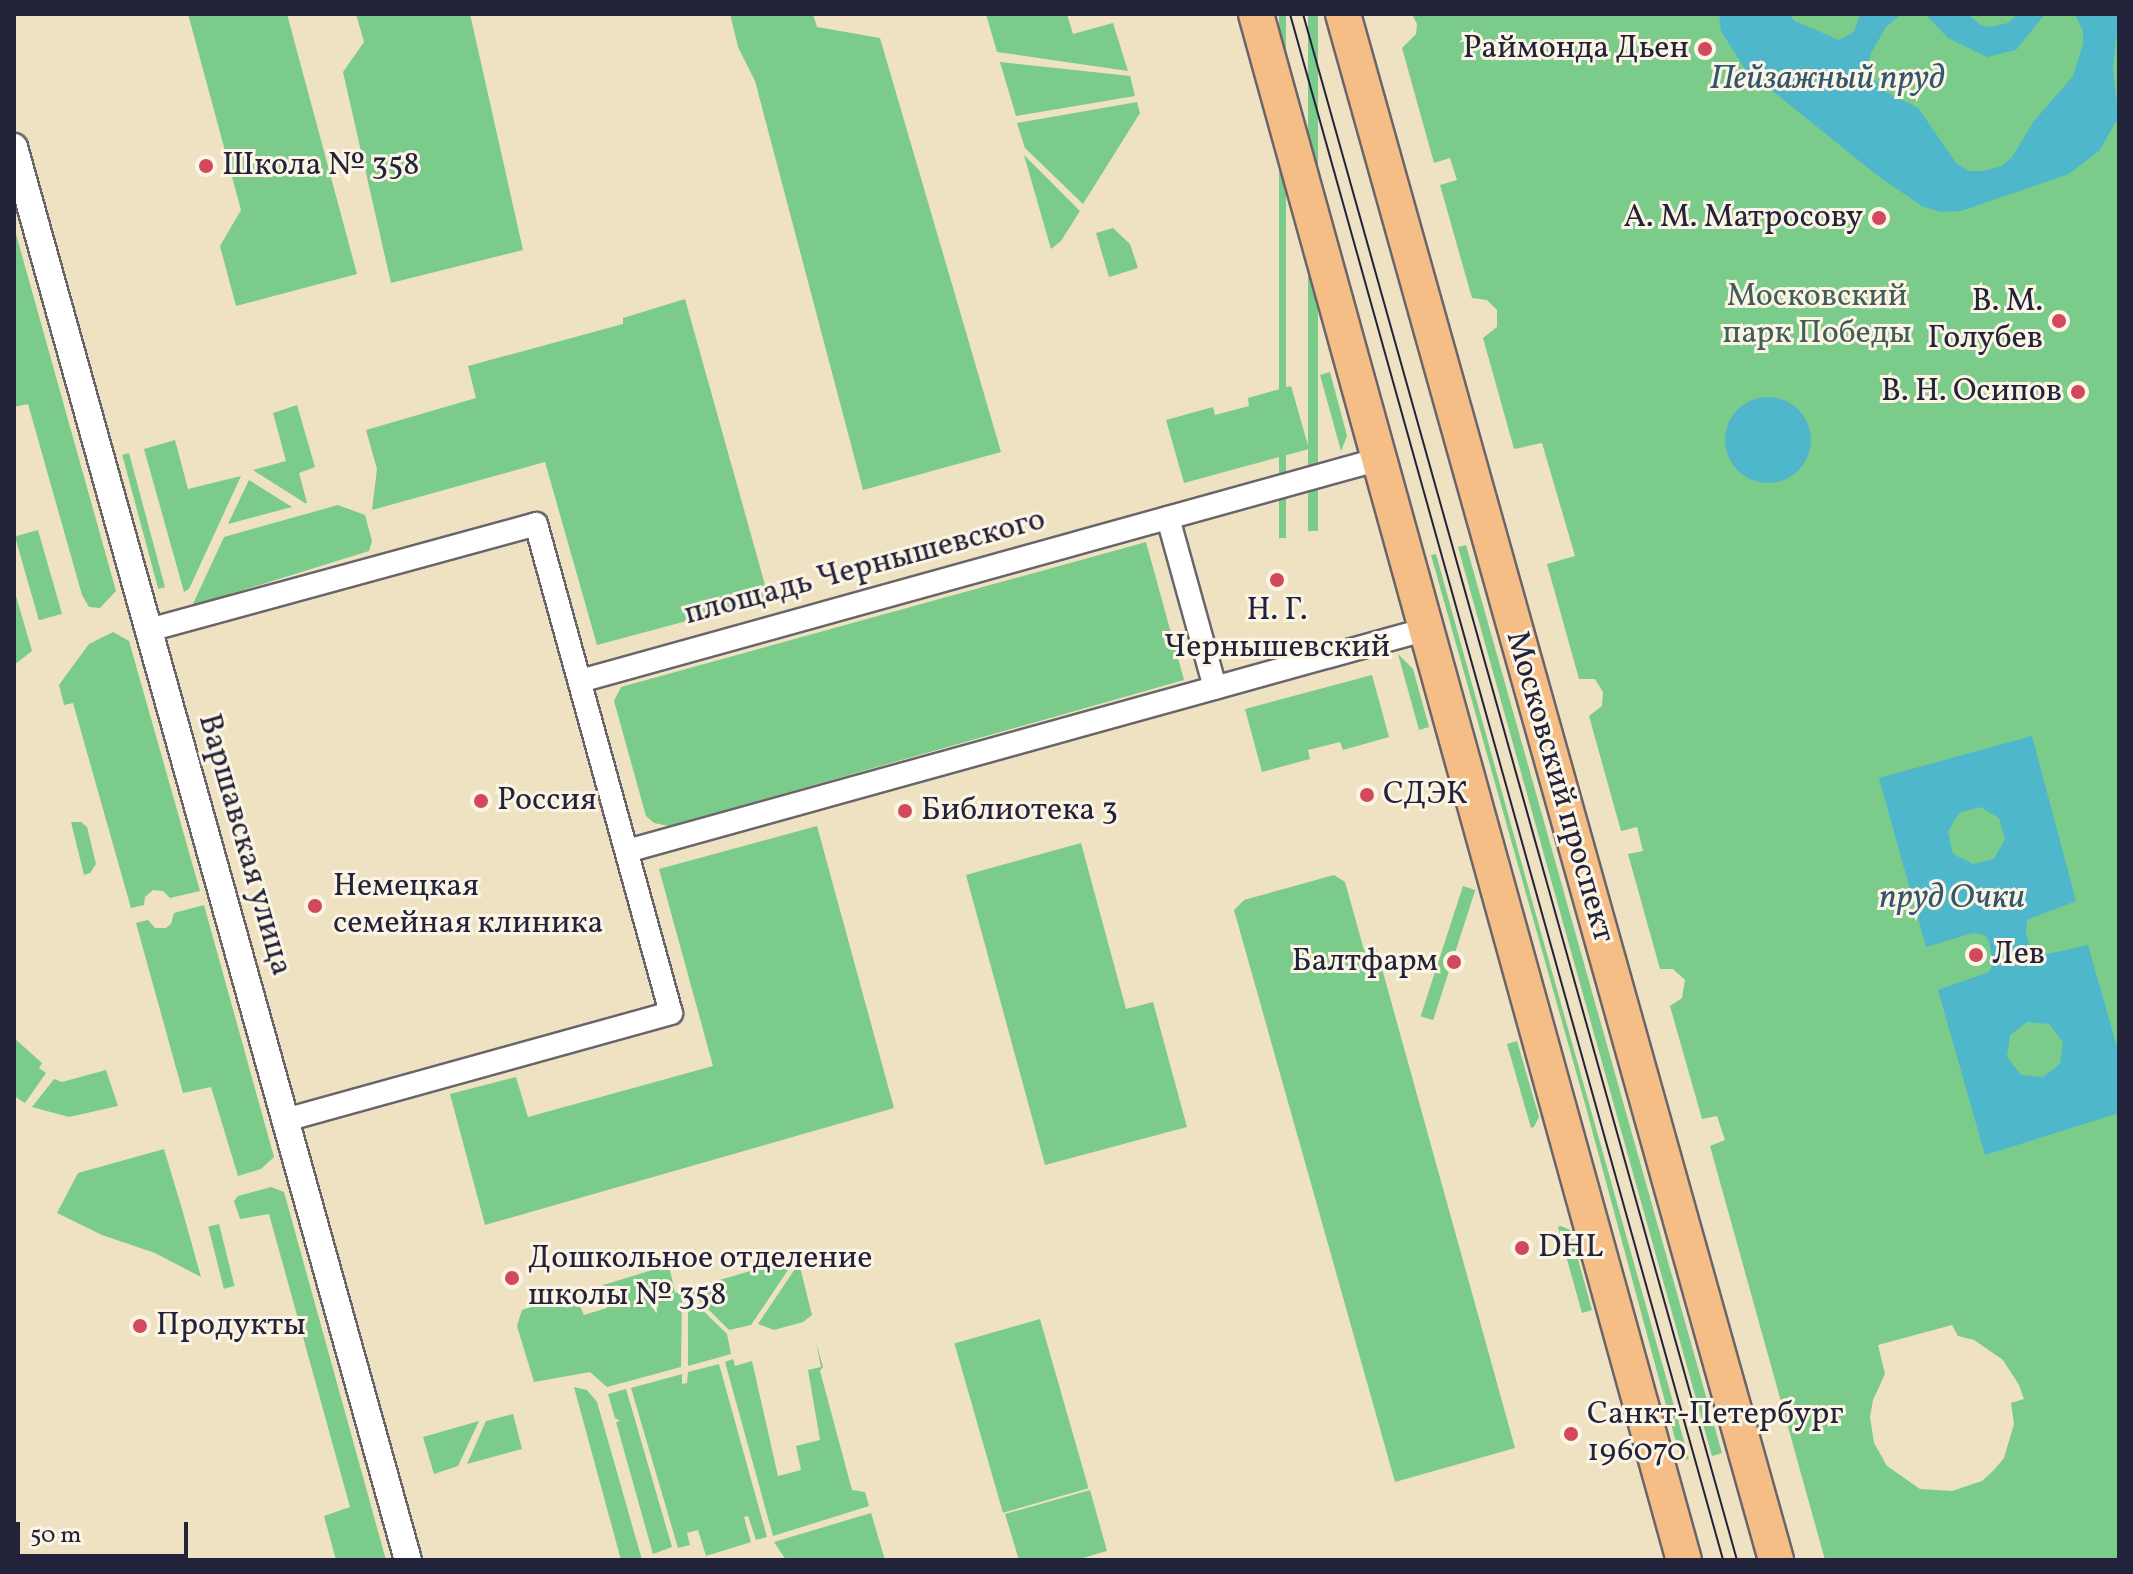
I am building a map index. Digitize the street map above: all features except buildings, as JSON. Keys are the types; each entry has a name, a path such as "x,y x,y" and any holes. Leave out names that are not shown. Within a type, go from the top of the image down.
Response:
{"main road":[{"path":"1256,14 1684,1560"},
{"name":"Московский проспект","path":"1343,14 1776,1560"}],"street":[{"name":"Варшавская улица","path":"14,147 408,1560"},
{"name":"площадь Чернышевского","path":"580,681 1380,459"},
{"path":"1168,518 1215,688"},
{"path":"149,630 536,524 580,681 671,1013 285,1120"},
{"path":"627,851 1427,629"}],"green space":[{"path":"188,14 287,14 357,274 236,306 220,246 241,210"},
{"path":"356,14 470,14 523,250 391,283 343,72 364,42"},
{"path":"730,14 813,14 817,27 880,38 1001,452 863,490 755,81 738,47"},
{"path":"986,14 1067,14 1073,34 1113,23 1128,71 997,52"},
{"path":"1279,14 1286,14 1286,538 1279,538"},
{"path":"1308,14 1318,14 1318,531 1308,531"},
{"name":"Московский парк Победы","path":"1412,14 2119,14 2119,1560 1825,1560 1710,1146 1725,1140 1717,1116 1702,1119 1670,1006 1682,998 1685,980 1673,969 1660,969 1628,854 1643,851 1637,827 1621,831 1589,716 1602,706 1603,692 1595,679 1579,679 1547,564 1575,556 1542,443 1514,449 1483,338 1497,327 1497,310 1487,300 1472,298 1440,185 1457,180 1450,158 1434,163 1402,48 1416,34 1417,24","holes":["1952,1325 1958,1336 1974,1340 2003,1360 2024,1399 2011,1403 2014,1424 2004,1458 1982,1481 1952,1491 1920,1489 1887,1466 1874,1443 1870,1417 1873,1400 1885,1374 1878,1345"]},
{"path":"1000,62 1130,76 1135,96 1016,116"},
{"path":"1137,102 1140,113 1083,204 1025,148 1017,123"},
{"path":"1024,155 1080,211 1061,241 1051,249"},
{"path":"14,227 116,591 100,608 89,607 82,595 28,404 14,407"},
{"path":"1113,228 1130,244 1138,268 1109,277 1096,233"},
{"path":"685,299 769,599 597,645 545,462 372,510 377,469 366,430 476,398 468,366 623,324 623,318"},
{"path":"1330,372 1347,436 1341,451 1320,375"},
{"path":"1291,386 1309,449 1184,483 1166,420 1213,407 1215,415 1249,406 1248,398"},
{"path":"297,405 315,467 299,473 307,503 253,470 286,461 273,413"},
{"path":"175,440 188,489 241,476 189,589 184,592 144,449"},
{"path":"129,453 165,587 158,589 122,455"},
{"path":"249,480 292,507 228,524"},
{"path":"338,505 365,515 372,541 369,551 192,606 224,537"},
{"path":"38,530 62,614 39,620 15,537"},
{"path":"1146,542 1184,680 669,826 654,823 646,816 614,701 621,687"},
{"path":"1466,545 1722,1453 1712,1456 1458,547"},
{"path":"1436,554 1689,1459 1681,1461 1585,1104 1431,555"},
{"path":"14,589 32,651 14,665"},
{"path":"113,632 129,641 200,891 170,898 163,891 153,890 145,897 144,905 131,908 73,703 64,705 59,685 89,644"},
{"path":"1398,654 1413,669 1429,727 1419,730"},
{"path":"1372,675 1389,737 1343,750 1340,742 1308,750 1310,759 1262,772 1245,709"},
{"path":"71,822 81,822 87,827 96,864 90,873 84,875"},
{"path":"817,826 894,1108 485,1225 450,1094 516,1077 528,1117 713,1066 659,869"},
{"path":"1081,843 1126,1009 1153,1002 1187,1127 1045,1165 966,875"},
{"path":"1334,875 1345,882 1364,950 1376,947 1515,1448 1395,1482 1234,910 1244,900"},
{"path":"1463,886 1475,890 1433,1020 1421,1016"},
{"path":"204,905 274,1157 261,1169 238,1176 211,1087 183,1093 136,923 148,920 155,928 166,928 171,924 174,913"},
{"path":"14,1038 42,1063 39,1068 46,1073 25,1103 14,1096"},
{"path":"1517,1041 1539,1117 1531,1128 1507,1044"},
{"path":"106,1070 118,1106 69,1117 32,1107 54,1079 62,1082"},
{"path":"164,1149 201,1277 155,1253 102,1235 57,1213 78,1173"},
{"path":"271,1187 284,1192 386,1560 336,1560 324,1516 350,1507 269,1214 240,1219 234,1201 238,1196"},
{"path":"219,1224 234,1286 224,1289 208,1227"},
{"path":"1558,1227 1570,1230 1592,1310 1582,1313"},
{"path":"794,1261 751,1325 729,1330 688,1289"},
{"path":"799,1263 812,1315 803,1322 774,1330 758,1324"},
{"path":"669,1265 675,1293 682,1291 681,1367 607,1387 590,1372 534,1382 517,1326 522,1310 570,1295 576,1298 584,1315 607,1308 603,1285"},
{"path":"688,1296 727,1334 731,1354 688,1366"},
{"path":"1040,1319 1089,1488 1003,1513 954,1344"},
{"path":"816,1342 823,1367 820,1371 852,1490 865,1492 869,1506 773,1536 725,1362 733,1359 735,1366 752,1361 778,1476 801,1470 796,1446 820,1440 808,1370 821,1367"},
{"path":"719,1364 767,1537 756,1540 748,1516 744,1517 751,1542 706,1556 698,1530 687,1533 690,1545 678,1548 631,1388 682,1374 682,1384 687,1383 688,1372"},
{"path":"574,1387 587,1390 597,1402 642,1560 621,1560"},
{"path":"626,1389 672,1547 653,1554 616,1422 620,1421 615,1418 608,1394"},
{"path":"513,1414 522,1449 467,1464 486,1421"},
{"path":"479,1421 458,1466 434,1474 423,1437"},
{"path":"1090,1490 1107,1551 1076,1560 1019,1560 1005,1514"},
{"path":"871,1513 885,1560 786,1560 774,1542"}],"water":[{"name":"Пейзажный пруд","path":"1719,14 1789,14 1795,21 1839,40 1854,32 1860,14 1901,14 1886,27 1871,53 1868,68 1873,78 1884,91 1918,108 1957,164 1969,171 1983,171 2002,166 2012,157 2034,121 2073,76 2083,44 2083,31 2075,14 2119,14 2113,67 2118,118 2099,151 2069,174 1961,211 1940,212 1922,206 1878,176 1745,69 1721,31"},
{"name":"Пейзажный пруд","path":"1925,14 1968,14 1980,25 1990,27 2008,23 2017,14 2045,14 2016,50 1987,57 1948,38"},
{"path":"1768,397 1785,400 1804,416 1811,440 1808,457 1792,476 1768,483 1751,480 1732,464 1725,440 1728,423 1744,404"},
{"name":"пруд Очки","path":"2032,736 2076,901 2027,920 2026,934 2032,951 2039,956 2088,945 2119,1054 2119,1113 1985,1155 1938,990 1989,972 1993,963 1989,942 1985,935 1973,933 1926,947 1879,778","holes":["1980,807 1999,818 2005,839 1994,859 1973,864 1953,854 1948,832 1959,813","2027,1022 2049,1024 2063,1042 2060,1064 2043,1077 2021,1075 2007,1057 2010,1035"]}],"tram line":[{"path":"1290,14 1723,1560"},
{"path":"1303,14 1737,1560"}],"place":[{"name":"Раймонда Дьен","path":"1705,49"},
{"name":"Школа № 358","path":"206,166"},
{"name":"А. М. Матросову","path":"1879,218"},
{"name":"В. М. Голубев","path":"2059,321"},
{"name":"В. Н. Осипов","path":"2078,392"},
{"name":"Н. Г. Чернышевский","path":"1277,580"},
{"name":"СДЭК","path":"1367,795"},
{"name":"Россия","path":"481,801"},
{"name":"Библиотека 3","path":"905,811"},
{"name":"Немецкая семейная клиника","path":"315,906"},
{"name":"Лев","path":"1976,955"},
{"name":"Балтфарм","path":"1454,962"},
{"name":"DHL","path":"1522,1248"},
{"name":"Дошкольное отделение школы № 358","path":"512,1278"},
{"name":"Продукты","path":"140,1326"},
{"name":"Санкт-Петербург 196070","path":"1571,1434"}]}
